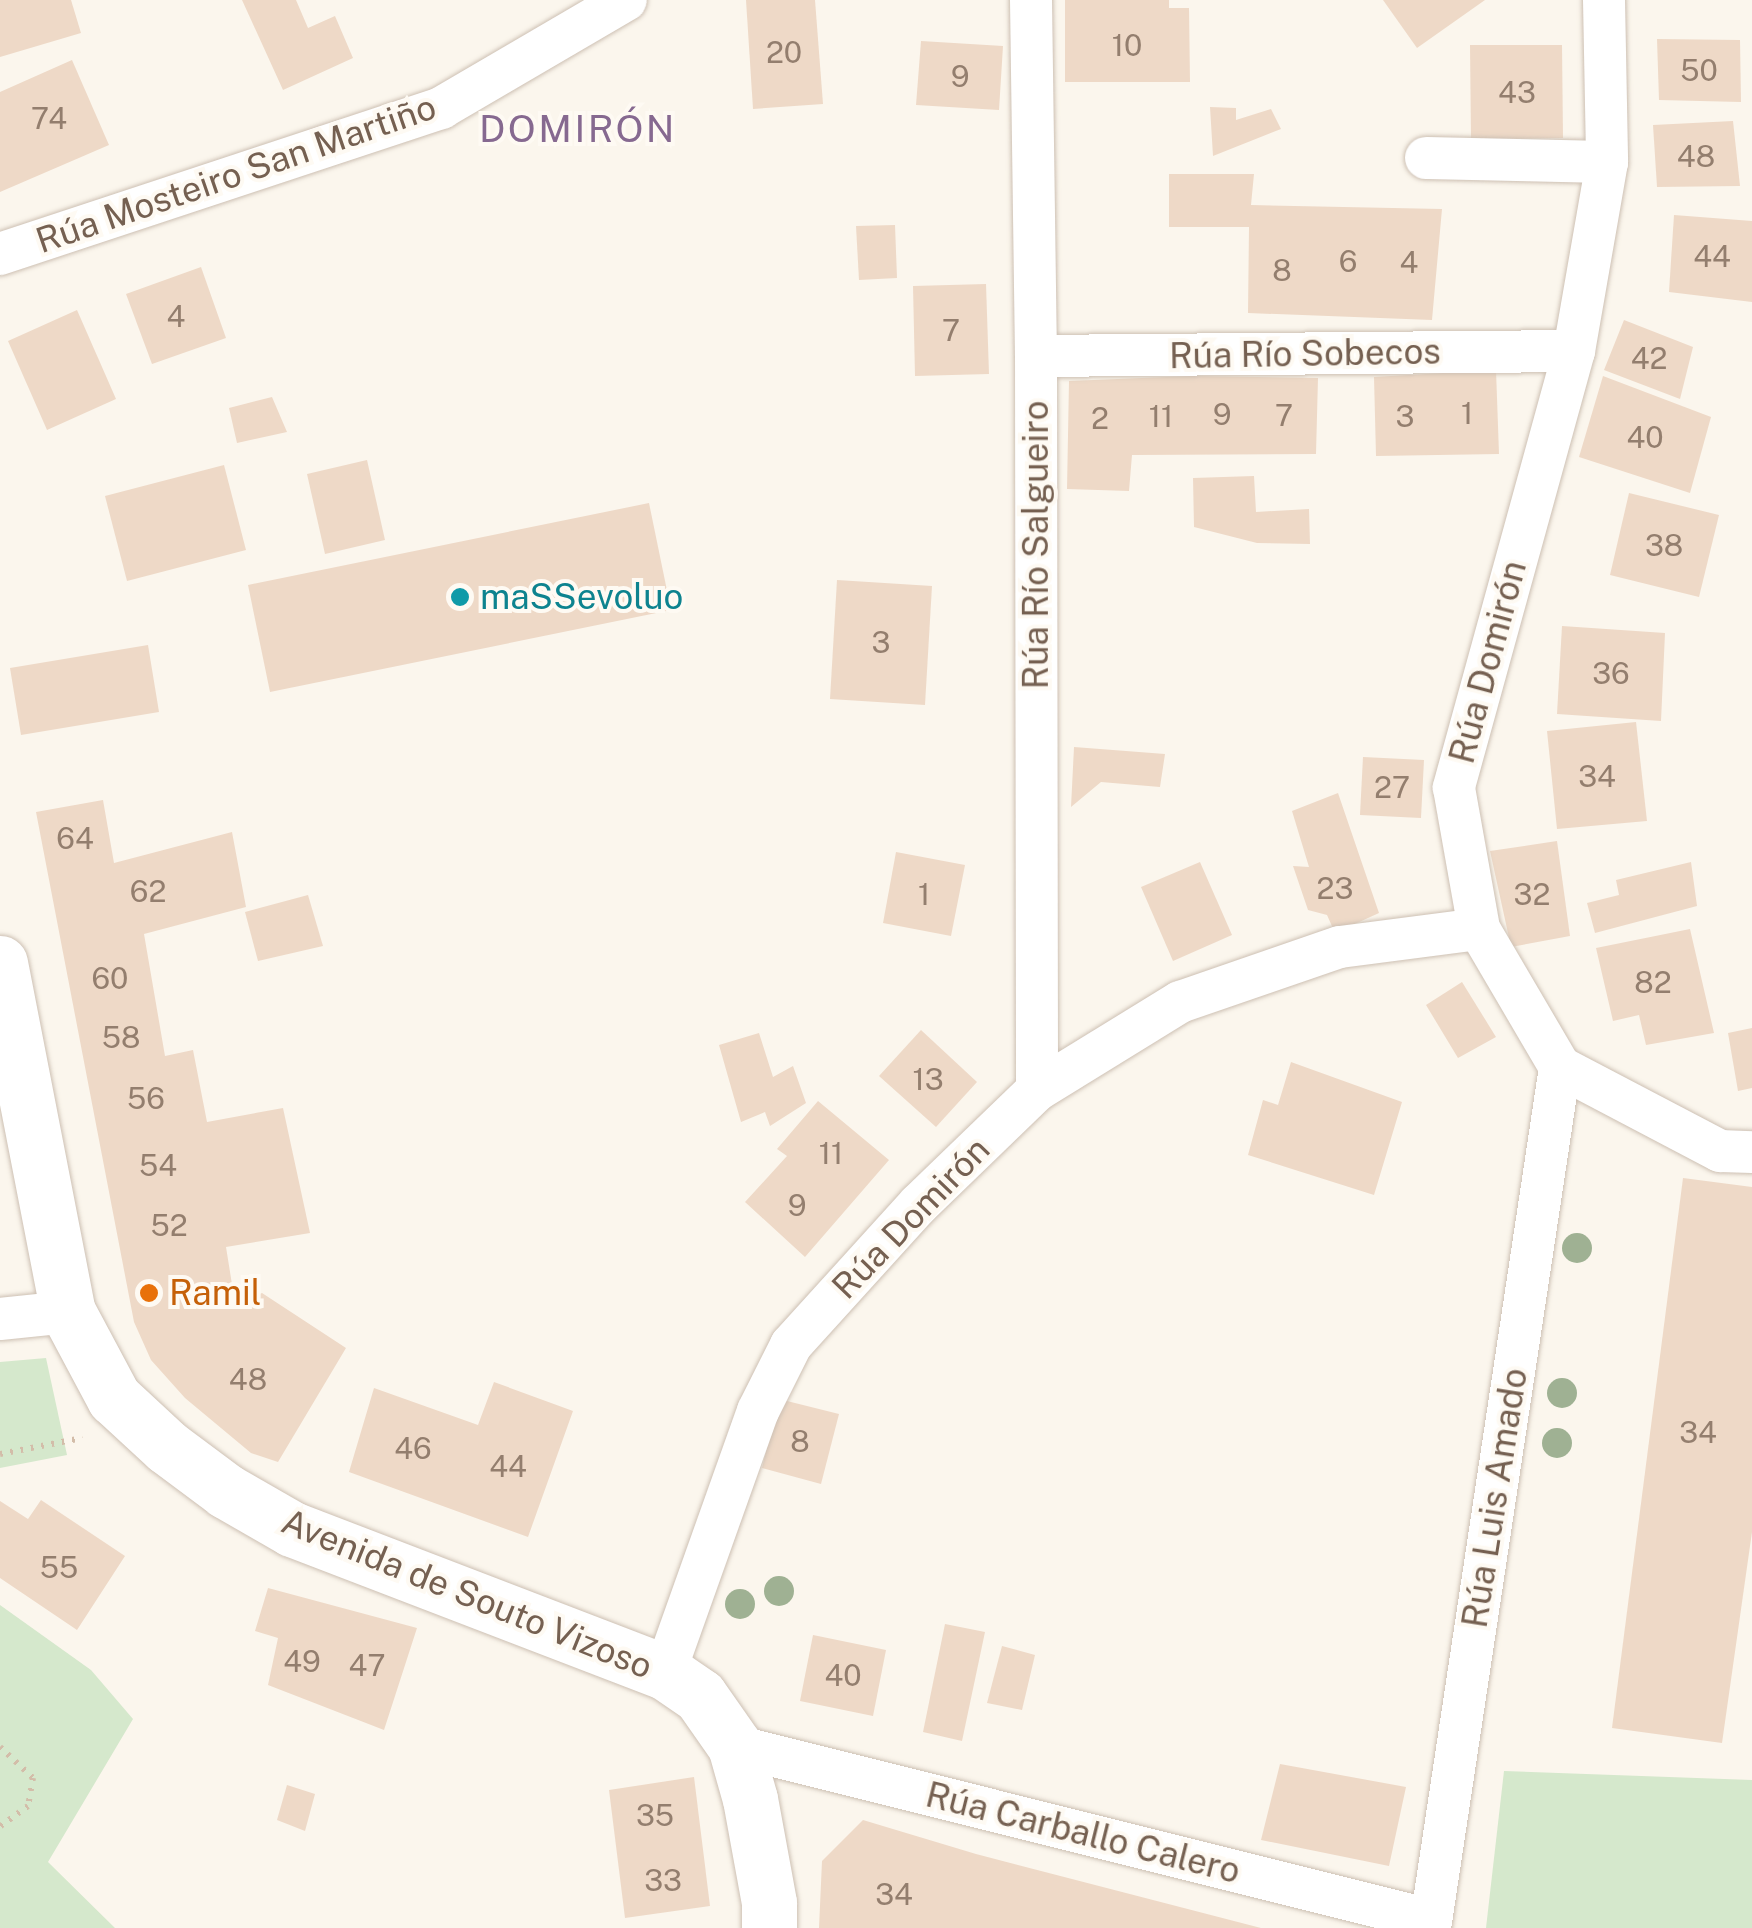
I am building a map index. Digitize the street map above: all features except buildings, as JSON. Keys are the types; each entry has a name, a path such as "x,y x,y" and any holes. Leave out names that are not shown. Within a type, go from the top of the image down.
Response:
{"street":[{"name":"Rúa Mosteiro San Martiño","path":"0,254 442,108 626,0"},
{"name":"Rúa Río Salgueiro","path":"1031,0 1036,356 1037,1090"},
{"name":"Rúa Domirón","path":"665,1672 758,1411 791,1345 919,1204 1037,1090 1180,1002 1340,947 1478,929 1454,788 1574,351 1608,162 1604,0"},
{"path":"1426,158 1608,162"},
{"name":"Rúa Río Sobecos","path":"1036,356 1574,351"},
{"path":"1478,929 1560,1067 1720,1151 1752,1152"},
{"name":"Avenida de Souto Vizoso","path":"1,982 68,1312 114,1398 226,1491 292,1529 665,1672 700,1696 734,1746 750,1799 769,1903 769,1928"},
{"name":"Rúa Luis Amado","path":"1431,1924 1560,1067"},
{"path":"0,1319 68,1312"},
{"name":"Rúa Carballo Calero","path":"734,1746 1431,1924"}],"path":[{"path":"0,1454 144,1426"},
{"path":"0,1747 32,1778 28,1806 0,1826"}],"green space":[{"path":"46,1358 67,1455 0,1468 0,1362"},
{"path":"0,1605 91,1670 133,1719 48,1862 115,1928 0,1928"},
{"path":"1504,1771 1752,1780 1752,1928 1486,1928"}],"place":[{"name":"maSSevoluo","path":"460,597"},
{"name":"Ramil","path":"149,1293"}],"district":[{"name":"DOMIRÓN","path":"578,129"}]}
